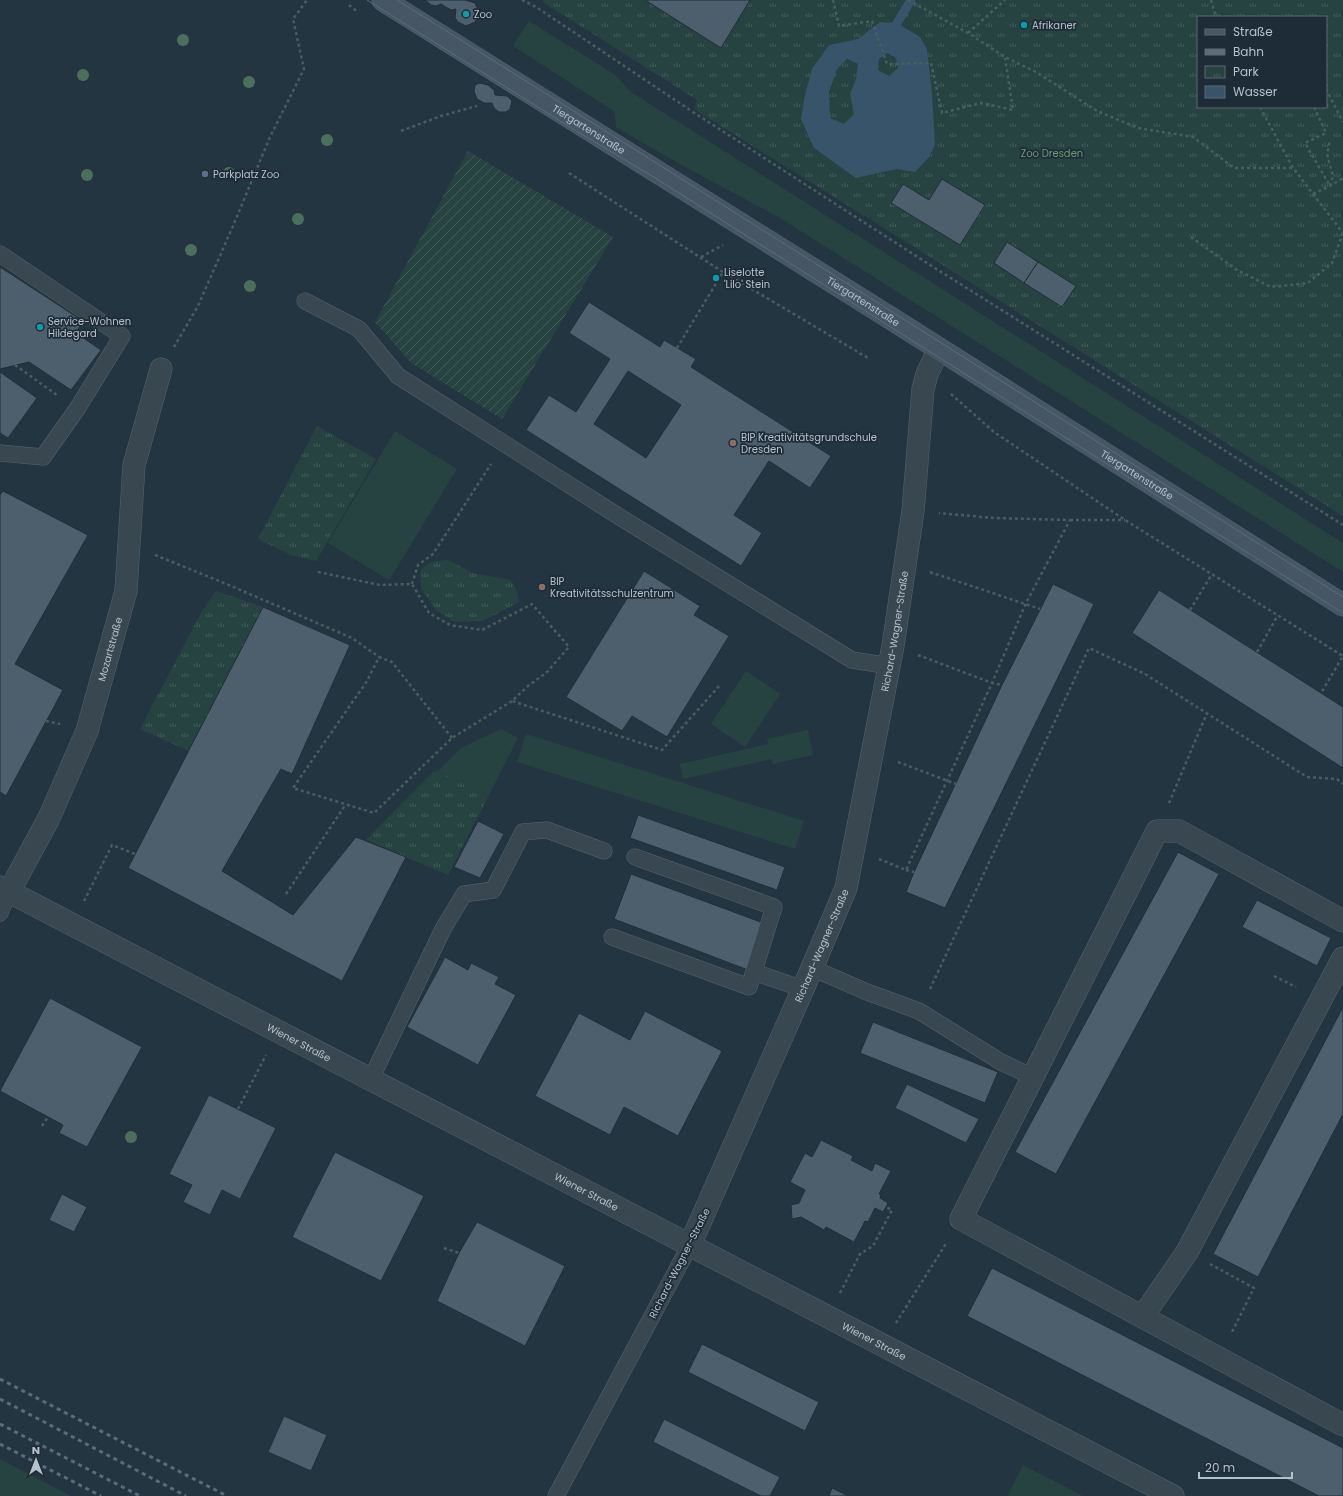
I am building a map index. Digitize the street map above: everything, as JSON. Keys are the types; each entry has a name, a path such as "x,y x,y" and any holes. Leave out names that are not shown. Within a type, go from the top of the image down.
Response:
{"main road":[{"name":"Tiergartenstraße","path":"382,0 939,349 1343,605"}],"street":[{"name":"Richard-Wagner-Straße","path":"690,1245 846,888 892,656 913,511 923,389 927,374 939,349"},
{"name":"Mozartstraße","path":"5,889 49,818 87,731 126,591 134,465 161,369"},
{"path":"1343,921 1179,831 1157,831 961,1218 1343,1425"},
{"name":"Wiener Straße","path":"5,889 1173,1496"},
{"path":"1143,1316 1187,1252 1343,958"}],"lane":[{"path":"0,254 122,336 77,409 43,457 0,453"},
{"path":"305,301 359,329 398,376 615,514 852,660 892,656"},
{"path":"371,1079 443,929 464,894 493,890 523,832 547,830 604,851"},
{"path":"612,937 749,987 774,907 635,857"},
{"name":"Mozartstraße","path":"0,913 5,889"},
{"path":"812,968 867,992 919,1012 1001,1062 1033,1077"},
{"path":"754,972 803,989"},
{"name":"Richard-Wagner-Straße","path":"556,1496 690,1245"}],"path":[{"path":"161,369 198,306 270,137 304,69 293,19 306,0"},
{"path":"522,0 927,263 1343,525"},
{"path":"833,0 839,26 872,21 887,64 931,63 942,113 980,103 1013,110 1005,58"},
{"path":"908,0 968,33 1005,58 1036,72 1097,110 1138,128 1193,137 1234,168 1293,168"},
{"path":"968,33 1005,0"},
{"path":"1211,0 1216,16"},
{"path":"348,5 360,14"},
{"path":"1327,91 1343,122"},
{"path":"401,131 441,116 477,106"},
{"path":"1191,237 1237,270 1271,287 1308,283 1332,263 1343,233 1293,168 1261,108"},
{"path":"1314,108 1326,133 1305,144 1330,186"},
{"path":"1330,141 1327,154 1333,176 1330,186"},
{"path":"569,173 723,272 868,358"},
{"path":"1314,194 1343,178"},
{"path":"677,348 723,272"},
{"path":"15,365 77,409"},
{"path":"994,432 1125,520 1343,656 1321,693"},
{"path":"379,656 367,681 293,788 374,813 452,738 512,701 546,672 569,647 532,604 482,630 450,625 429,613 412,584 418,565 433,554 504,444"},
{"path":"913,511 994,518 1125,520"},
{"path":"906,870 992,683 1026,604 1070,520"},
{"path":"129,544 352,638 379,656 392,662 452,738"},
{"path":"905,564 1040,609"},
{"path":"318,572 380,585 412,584"},
{"path":"1190,610 1212,574"},
{"path":"1257,652 1278,615"},
{"path":"919,1012 1089,648 1145,674 1307,777 1336,779 1343,784"},
{"path":"892,656 1002,685"},
{"path":"512,701 662,750 720,685"},
{"path":"1157,831 1207,713"},
{"path":"873,752 956,784"},
{"path":"286,894 346,804"},
{"path":"72,924 112,845 135,854"},
{"path":"854,849 914,872"},
{"path":"238,1109 278,1031"},
{"path":"42,1126 48,1116"},
{"path":"828,1317 860,1254 873,1246 892,1210 886,1207"},
{"path":"882,1345 961,1218"},
{"path":"444,1248 459,1252"},
{"path":"1187,1252 1254,1288 1219,1358"}],"green space":[{"name":"Zoo Dresden","path":"544,0 1343,0 1343,516 694,109 697,100 543,2"},
{"path":"529,21 614,74 631,92 1343,543 1343,572 780,218 678,163 616,127 614,111 513,46"},
{"path":"468,151 613,237 502,419 411,363 375,322"},
{"path":"317,426 376,459 316,561 291,555 258,539"},
{"path":"395,431 457,469 389,580 328,543"},
{"path":"448,560 473,573 511,580 517,591 519,602 483,621 455,622 436,610 421,588 420,571 432,562"},
{"path":"216,591 263,607 189,751 140,729 201,613"},
{"path":"746,671 780,694 745,747 711,724"},
{"path":"501,729 518,738 488,797 438,771 461,748"},
{"path":"808,730 813,755 773,764 772,759 683,779 680,764 768,744 767,739"},
{"path":"526,734 804,821 795,849 517,762"},
{"path":"438,771 488,797 448,875 366,840 433,772"},
{"path":"0,1459 71,1496 0,1496"},
{"path":"1023,1465 1083,1496 1008,1495"}],"water":[{"path":"880,22 897,23 920,37 927,49 932,94 935,145 929,157 915,172 897,169 856,178 814,148 801,119 805,95 812,69 829,45 858,39","holes":["887,53 896,58 898,68 889,76 878,70 879,59","847,59 858,64 856,79 850,94 854,114 844,124 830,118 829,92 837,69"]}],"building":[{"name":"Zoo","path":"425,0 465,0 475,3 478,10 478,18 475,22 466,26 458,22 455,18 456,9 451,10 441,4 436,6 431,5"},
{"path":"645,0 750,0 721,48"},
{"path":"480,83 488,85 494,90 495,95 507,96 512,101 510,109 506,112 499,112 494,108 492,103 484,103 477,99 474,91 475,85"},
{"path":"942,179 985,205 960,245 891,203 903,184 929,200"},
{"path":"1007,242 1038,262 1024,283 994,263"},
{"path":"1038,262 1076,286 1062,307 1024,283"},
{"name":"Service-Wohnen Hildegard","path":"0,267 83,321 76,333 101,350 71,390 29,362 0,369"},
{"name":"BIP Kreativitätsgrundschule Dresden","path":"589,302 660,347 664,340 696,359 691,367 831,456 810,488 769,461 734,515 762,533 741,566 526,430 549,395 576,412 610,359 569,333","holes":["628,371 681,405 646,458 594,424"]},
{"path":"0,372 37,398 8,438 0,433"},
{"path":"3,491 88,535 15,664 63,690 6,796 0,792 0,495"},
{"path":"644,571 700,606 694,615 729,636 667,737 632,716 622,731 566,697"},
{"path":"1053,584 1094,604 945,908 906,892 1002,685"},
{"path":"1159,590 1343,707 1343,768 1132,633"},
{"path":"263,607 350,645 292,774 281,769 222,871 293,915 356,837 406,857 342,981 128,868"},
{"path":"638,815 785,867 777,890 630,838"},
{"path":"478,821 504,834 480,878 454,867"},
{"path":"1178,852 1219,874 1056,1174 1015,1152"},
{"path":"631,874 766,924 748,970 614,919"},
{"path":"1257,900 1331,938 1317,966 1242,927"},
{"path":"445,957 468,970 471,963 499,977 495,984 516,995 478,1065 407,1027"},
{"path":"50,998 142,1047 87,1147 59,1133 63,1125 0,1091"},
{"path":"1343,1007 1343,1114 1258,1277 1213,1254"},
{"path":"645,1011 722,1051 678,1136 624,1107 610,1135 535,1096 579,1013 630,1040"},
{"path":"873,1022 998,1072 985,1103 860,1053"},
{"path":"907,1084 979,1119 966,1143 895,1108"},
{"path":"209,1095 276,1128 240,1199 222,1190 210,1215 183,1202 192,1185 169,1174"},
{"path":"821,1140 853,1156 851,1160 872,1171 875,1163 891,1171 879,1194 881,1195 880,1198 888,1203 886,1207 883,1212 875,1208 868,1222 865,1221 854,1242 826,1227 824,1230 801,1217 792,1219 791,1205 799,1203 805,1190 790,1182 805,1153 812,1157"},
{"path":"335,1152 424,1196 381,1281 292,1237"},
{"path":"62,1194 87,1207 74,1232 49,1220"},
{"path":"477,1222 565,1266 525,1346 437,1301 459,1253"},
{"path":"992,1268 1343,1448 1343,1496 1319,1496 967,1316"},
{"path":"702,1344 819,1402 805,1431 688,1372"},
{"path":"284,1416 327,1435 311,1471 268,1452"},
{"path":"664,1419 780,1477 770,1496 761,1496 653,1442"},
{"path":"832,1488 848,1496 829,1496"}],"waterway":[{"path":"897,23 911,0"}],"tram line":[{"path":"367,0 573,129 652,176 1343,613"},
{"path":"397,0 1343,597"}],"railway":[{"path":"0,1379 227,1496"},
{"path":"0,1399 186,1496"},
{"path":"0,1424 140,1496"},
{"path":"0,1444 101,1496"}],"place":[{"name":"Zoo","path":"466,14"},
{"name":"Afrikaner","path":"1024,25"},
{"name":"Parkplatz Zoo","path":"205,174"},
{"name":"Liselotte 'Lilo' Stein","path":"716,278"},
{"name":"Service-Wohnen Hildegard","path":"40,327"},
{"name":"BIP Kreativitätsgrundschule Dresden","path":"733,443"},
{"name":"BIP Kreativitätsschulzentrum","path":"542,587"}]}
